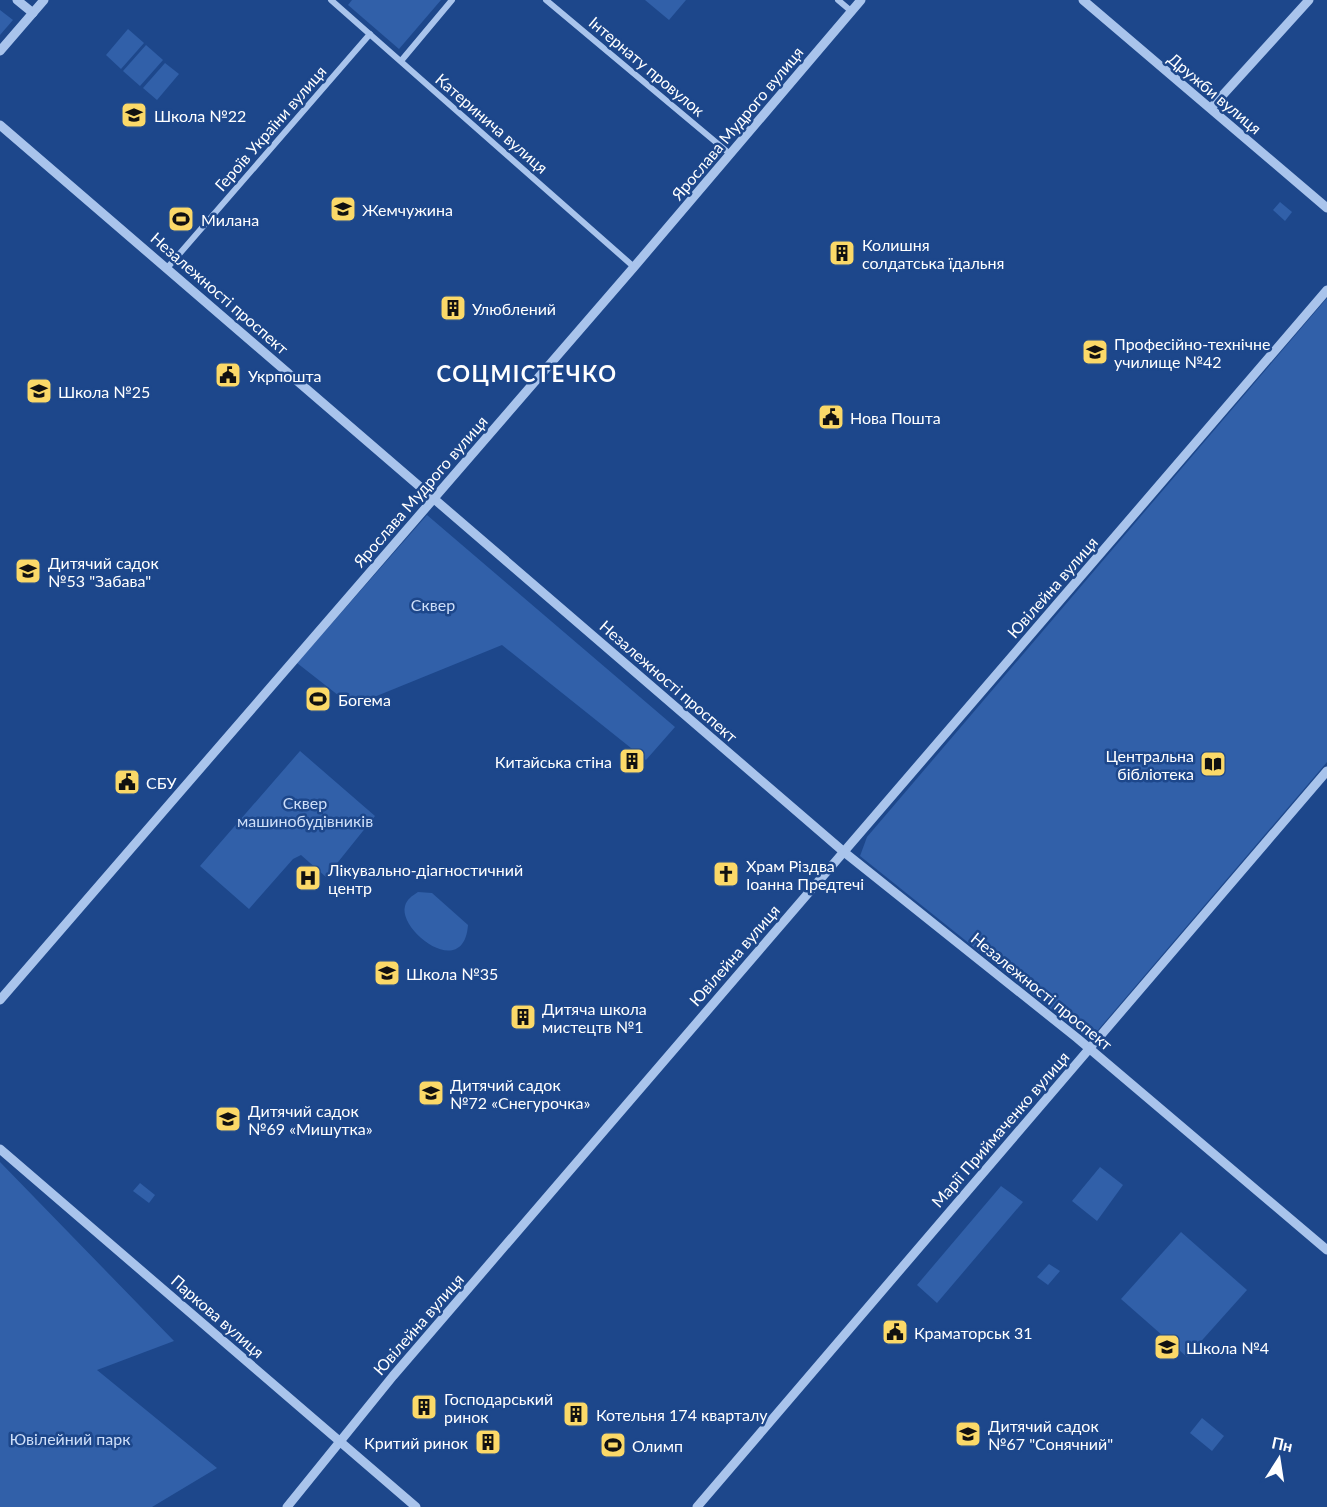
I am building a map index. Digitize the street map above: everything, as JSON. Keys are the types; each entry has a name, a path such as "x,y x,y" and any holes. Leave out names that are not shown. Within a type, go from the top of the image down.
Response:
{"street":[{"path":"17,0 33,13"},
{"path":"0,51 44,0"},
{"name":"Катеринича вулиця","path":"331,0 634,267"},
{"path":"339,7 345,0"},
{"path":"401,61 452,0"},
{"name":"Інтернату провулок","path":"546,0 730,153"},
{"path":"838,0 851,11"},
{"name":"Ярослава Мудрого вулиця","path":"0,1000 634,267 861,0"},
{"name":"Дружби вулиця","path":"1083,0 1327,208"},
{"path":"1211,108 1309,0"},
{"name":"Героїв України вулиця","path":"168,267 369,34"},
{"name":"Незалежності проспект","path":"0,125 168,267 844,852 1090,1048 1327,1250"},
{"name":"Ювілейна вулиця","path":"286,1507 339,1440 1327,290"},
{"name":"Марії Приймаченко вулиця","path":"697,1507 1327,771"},
{"name":"Паркова вулиця","path":"0,1149 416,1507"}],"green space":[{"path":"352,0 441,0 399,49 348,5"},
{"path":"645,0 686,0 669,20"},
{"path":"0,10 13,20 0,35"},
{"path":"128,29 144,43 121,69 106,55"},
{"path":"146,45 163,60 140,86 123,71"},
{"path":"165,63 179,74 157,100 143,88"},
{"path":"1280,202 1292,212 1285,221 1273,210"},
{"path":"1327,298 1327,762 1098,1030 1089,1035 1081,1033 860,856 867,837"},
{"name":"Сквер","path":"427,515 675,727 646,760 502,645 352,706 297,663"},
{"name":"Сквер машинобудівників","path":"300,751 375,816 326,877 301,855 293,859 249,909 200,866"},
{"path":"418,892 432,893 468,925 464,941 455,949 444,950 432,946 411,927 405,906 408,900"},
{"name":"Ювілейний парк","path":"0,1162 174,1341 97,1370 217,1468 152,1507 0,1507"},
{"path":"1100,1167 1123,1185 1097,1221 1072,1201"},
{"path":"140,1183 155,1195 149,1203 133,1191"},
{"path":"1001,1186 1023,1202 937,1303 917,1285"},
{"path":"1181,1232 1247,1290 1187,1357 1121,1299"},
{"path":"1049,1264 1060,1271 1048,1285 1037,1277"},
{"path":"1202,1418 1224,1436 1212,1451 1190,1433"}],"place":[{"name":"Школа №22","path":"134,115"},
{"name":"Жемчужина","path":"343,209"},
{"name":"Милана","path":"181,219"},
{"name":"Колишня солдатська їдальня","path":"842,253"},
{"name":"Улюблений","path":"453,308"},
{"name":"Професійно-технічне училище №42","path":"1095,352"},
{"name":"Укрпошта","path":"228,375"},
{"name":"Школа №25","path":"39,391"},
{"name":"Нова Пошта","path":"831,417"},
{"name":"Дитячий садок №53 \"Забава\"","path":"28,571"},
{"name":"Богема","path":"318,699"},
{"name":"Китайська стіна","path":"632,761"},
{"name":"Центральна бібліотека","path":"1213,764"},
{"name":"СБУ","path":"127,782"},
{"name":"Храм Різдва Іоанна Предтечі","path":"726,874"},
{"name":"Лікувально-діагностичний центр","path":"308,878"},
{"name":"Школа №35","path":"387,973"},
{"name":"Дитяча школа мистецтв №1","path":"523,1017"},
{"name":"Дитячий садок №72 «Снегурочка»","path":"431,1093"},
{"name":"Дитячий садок №69 «Мишутка»","path":"228,1119"},
{"name":"Краматорськ 31","path":"895,1332"},
{"name":"Школа №4","path":"1167,1347"},
{"name":"Господарський ринок","path":"424,1407"},
{"name":"Котельня 174 кварталу","path":"576,1414"},
{"name":"Дитячий садок №67 \"Сонячний\"","path":"968,1434"},
{"name":"Критий ринок","path":"488,1442"},
{"name":"Олимп","path":"613,1445"}],"district":[{"name":"СОЦМІСТЕЧКО","path":"527,373"}]}
